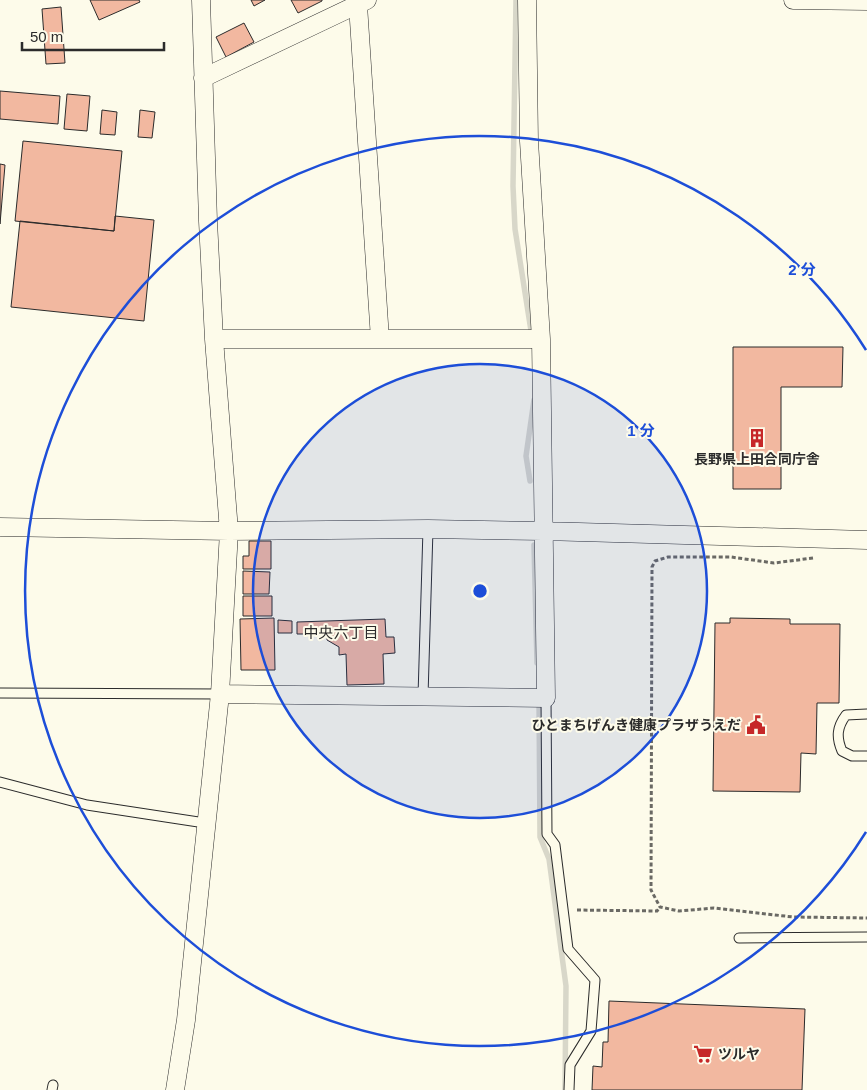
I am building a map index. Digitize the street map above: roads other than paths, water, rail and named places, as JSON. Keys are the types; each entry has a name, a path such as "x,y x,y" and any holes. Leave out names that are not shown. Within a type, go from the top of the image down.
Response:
{"street":[{"path":"174,1090 186,1020 220,694 229,531 214,340 201,0"},
{"path":"220,694 546,698 542,531 541,339 529,141 527,0"},
{"path":"793,0 867,1"},
{"path":"203,78 362,2 380,339"},
{"path":"214,340 541,339"},
{"path":"0,527 229,531 428,529 867,540"}],"lane":[{"path":"423,696 428,529"},
{"path":"0,693 220,694"},
{"path":"546,698 547,834 555,845 568,949 596,980 592,1031 570,1065 570,1090"},
{"path":"867,714 846,715 838,726 838,742 842,751 852,756 867,756"},
{"path":"0,782 87,805 205,824"},
{"path":"740,938 867,937"}],"waterway":[{"path":"516,0 513,186 515,229 532,337"},
{"path":"530,481 526,456 534,400"},
{"path":"534,545 537,663"},
{"path":"539,700 540,837 549,859 566,986 565,1090"}],"place":[{"name":"長野県上田合同庁舎","path":"757,438"},
{"name":"ひとまちげんき健康プラザうえだ","path":"756,725"},
{"name":"ツルヤ","path":"703,1054"}],"district":[{"name":"中央六丁目","path":"341,633"}]}
